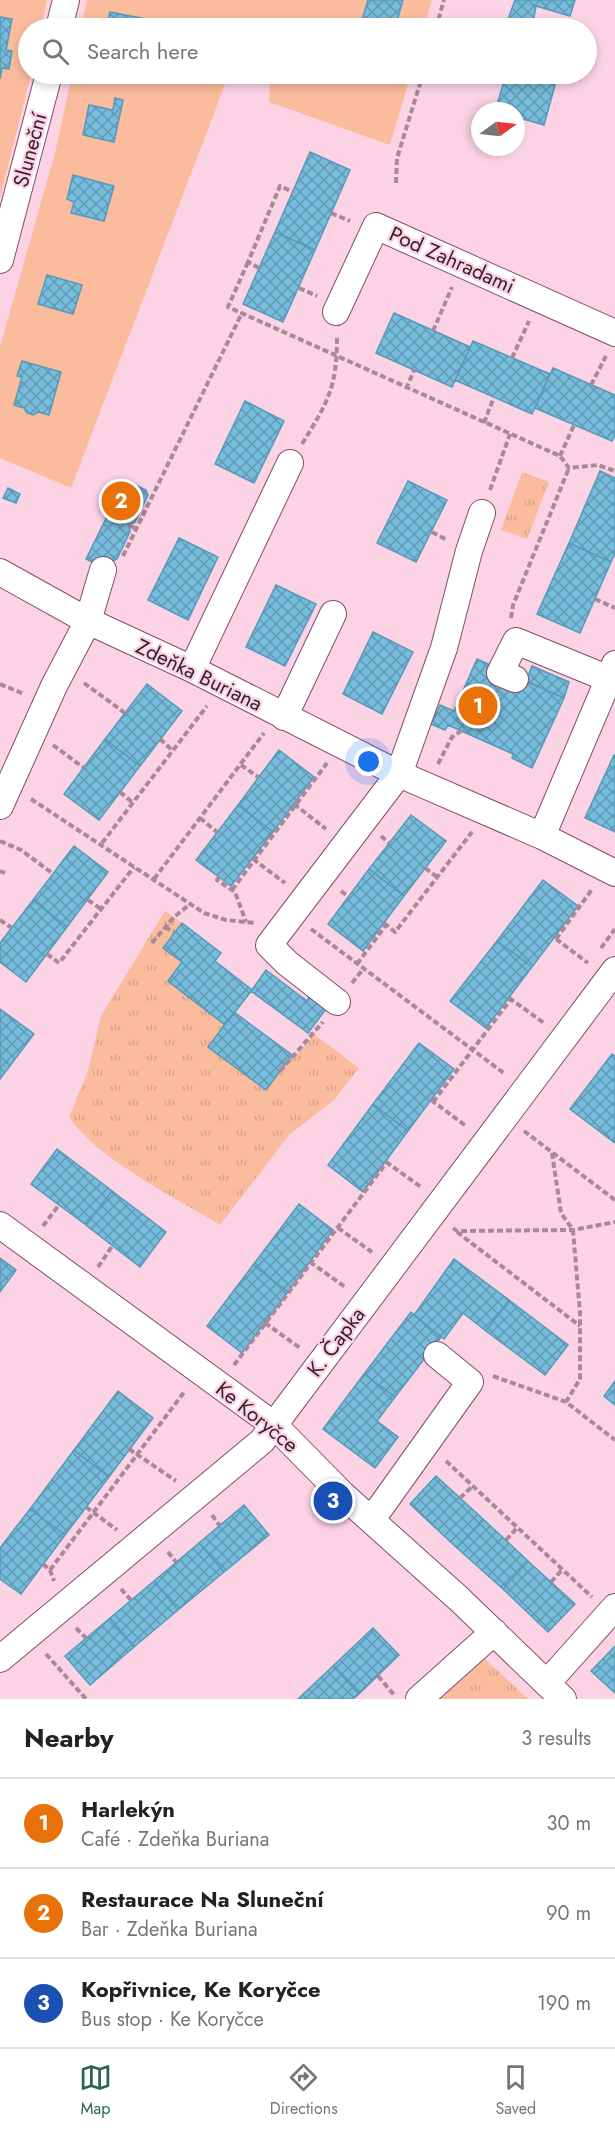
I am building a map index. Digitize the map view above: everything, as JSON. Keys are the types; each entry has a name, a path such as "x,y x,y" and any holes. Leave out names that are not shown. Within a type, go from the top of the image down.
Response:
{"street":[{"path":"62,18 66,0"},
{"name":"Sluneční","path":"0,260 46,84"},
{"name":"Pod Zahradami","path":"336,312 376,226 612,341"},
{"path":"192,669 290,463"},
{"path":"337,1002 268,945 399,774 444,648 469,551 482,513"},
{"path":"4,796 88,621 103,570"},
{"name":"Zdeňka Buriana","path":"0,572 88,621 192,669 277,721 542,836 605,879"},
{"path":"277,721 333,614"},
{"path":"515,679 500,673 516,641 612,671 542,836"},
{"name":"K. Čapka","path":"0,1659 262,1441 615,970"},
{"name":"Ke Koryčce","path":"0,1225 274,1425 555,1691 613,1610"},
{"path":"370,1518 427,1444 470,1382 437,1355"},
{"path":"408,1699 494,1632"}],"path":[{"path":"439,18 444,0"},
{"path":"396,183 397,158 420,84"},
{"path":"293,192 280,186 228,307 406,389 560,456 569,468"},
{"path":"248,262 259,268"},
{"path":"433,331 455,280"},
{"path":"290,463 330,397 337,358 336,312"},
{"path":"103,570 121,560 242,313"},
{"path":"512,358 532,314"},
{"path":"591,385 612,341"},
{"path":"406,389 414,370"},
{"path":"484,423 494,397"},
{"path":"560,456 574,425"},
{"path":"482,513 510,434"},
{"path":"569,468 598,465 615,471"},
{"path":"516,641 511,617 513,605 569,468"},
{"path":"129,525 136,529"},
{"path":"432,532 444,538"},
{"path":"595,599 615,608"},
{"path":"62,672 92,687 125,713"},
{"path":"102,843 213,698"},
{"path":"154,879 277,721"},
{"path":"435,769 452,737 461,731"},
{"path":"33,734 62,749 84,768"},
{"path":"160,739 172,750"},
{"path":"232,890 332,756"},
{"path":"241,765 258,777"},
{"path":"120,792 132,802"},
{"path":"4,796 102,843 204,913 257,923"},
{"path":"294,804 329,831"},
{"path":"200,818 217,832"},
{"path":"357,964 385,924 395,932 476,826"},
{"path":"0,841 21,850 52,873"},
{"path":"253,859 289,886"},
{"path":"47,954 59,963 134,867"},
{"path":"425,868 437,878"},
{"path":"0,871 5,873"},
{"path":"219,877 217,880 235,892 246,922"},
{"path":"589,964 555,938 605,879"},
{"path":"88,900 101,909"},
{"path":"152,943 189,904"},
{"path":"0,920 12,928"},
{"path":"301,922 506,1075"},
{"path":"165,927 174,932"},
{"path":"466,1127 432,1101 510,999 544,1023"},
{"path":"504,1116 615,1200"},
{"path":"552,1153 561,1213 573,1230 580,1326 580,1379 566,1402"},
{"path":"228,1374 386,1162 421,1187"},
{"path":"38,1234 59,1205"},
{"path":"434,1212 580,1326"},
{"path":"457,1231 573,1230 615,1222"},
{"path":"338,1228 372,1252"},
{"path":"92,1274 113,1245"},
{"path":"311,1263 345,1288"},
{"path":"266,1323 300,1348"},
{"path":"50,1570 200,1372"},
{"path":"470,1382 484,1373 566,1402 615,1440"},
{"path":"427,1444 562,1570 613,1610"},
{"path":"129,1449 184,1486"},
{"path":"460,1498 472,1486"},
{"path":"86,1507 125,1537"},
{"path":"506,1540 517,1528"},
{"path":"43,1564 50,1570 58,1592"},
{"path":"551,1582 562,1570"},
{"path":"45,1652 86,1699"},
{"path":"378,1676 408,1699"}],"green space":[{"path":"0,0 47,0 43,18 18,18 18,84 28,84 0,198"},
{"path":"87,0 432,0 427,18 83,18"},
{"path":"70,84 225,84 71,488 0,458 0,347 55,153"},
{"path":"270,84 408,84 390,145 269,102"},
{"path":"522,472 549,482 527,539 501,530"},
{"path":"165,911 182,923 163,948 182,962 168,981 225,1025 208,1047 266,1090 292,1055 295,1057 312,1037 308,1033 310,1031 359,1068 334,1100 289,1135 220,1225 117,1162 81,1132 69,1117 88,1071 101,1016"},
{"path":"484,1658 528,1699 436,1699"}],"building":[{"path":"368,0 403,0 398,18 363,18"},
{"path":"515,0 575,0 570,16 536,6 534,18 509,18"},
{"path":"110,12 141,18 109,18"},
{"path":"0,17 12,19 6,50 12,51 9,69 2,68 0,79"},
{"path":"503,84 555,84 544,125 525,120 525,102 498,102"},
{"path":"115,98 123,100 114,142 83,135 89,105 113,110"},
{"path":"310,152 350,170 315,250 275,232"},
{"path":"73,175 114,186 104,221 71,213 74,202 67,199"},
{"path":"275,232 315,250 283,322 243,304"},
{"path":"47,275 82,285 73,314 38,304"},
{"path":"394,313 470,347 452,387 376,353"},
{"path":"473,341 550,374 532,414 455,380"},
{"path":"22,361 61,372 49,415 38,412 33,415 27,413 24,408 14,405 22,377 17,376"},
{"path":"553,368 615,395 615,435 612,441 535,408"},
{"path":"245,401 284,421 254,483 215,464"},
{"path":"600,471 615,478 615,553 611,562 569,543"},
{"path":"125,480 146,490 148,495 135,522 129,525 130,532 117,559 102,567 86,559"},
{"path":"408,481 447,500 416,562 377,543"},
{"path":"8,488 20,494 16,503 3,498"},
{"path":"179,538 218,557 188,620 148,600"},
{"path":"569,543 611,562 580,633 537,614"},
{"path":"276,585 316,604 285,666 246,647"},
{"path":"373,632 413,652 382,714 343,694"},
{"path":"477,659 564,698 532,768 512,758 513,754 448,725 445,730 431,724 440,705 454,711"},
{"path":"532,666 569,682 564,698 526,681"},
{"path":"147,684 182,711 140,766 105,739"},
{"path":"105,739 140,766 99,820 64,794"},
{"path":"279,750 314,777 273,832 238,805"},
{"path":"615,756 615,832 585,818"},
{"path":"238,805 273,832 231,886 196,860"},
{"path":"411,815 446,841 404,896 369,869"},
{"path":"74,846 108,872 67,927 33,900"},
{"path":"369,869 404,896 363,951 328,924"},
{"path":"543,880 578,906 532,967 497,941"},
{"path":"33,900 67,927 26,982 0,962 0,943"},
{"path":"182,923 221,953 215,961 252,990 225,1025 168,981 182,962 163,948"},
{"path":"497,941 532,967 486,1028 450,1001"},
{"path":"266,970 307,1001 309,997 326,1009 308,1033 251,991"},
{"path":"0,1009 34,1034 0,1079"},
{"path":"234,1012 292,1055 266,1090 208,1047"},
{"path":"419,1043 454,1069 408,1131 373,1104"},
{"path":"612,1054 615,1056 615,1143 570,1109"},
{"path":"373,1104 408,1131 363,1192 328,1165"},
{"path":"57,1149 112,1191 86,1225 31,1184"},
{"path":"112,1191 166,1232 140,1267 86,1225"},
{"path":"299,1204 333,1230 288,1292 253,1265"},
{"path":"0,1258 16,1270 0,1292"},
{"path":"454,1259 509,1300 486,1331 463,1313 444,1339 414,1315"},
{"path":"253,1265 288,1292 242,1353 207,1326"},
{"path":"509,1300 568,1345 545,1375 486,1331"},
{"path":"411,1312 441,1337 395,1397 364,1374"},
{"path":"364,1374 395,1397 377,1421 398,1437 375,1468 323,1429"},
{"path":"615,1381 615,1405 604,1396"},
{"path":"118,1391 153,1418 109,1477 74,1450"},
{"path":"74,1450 109,1477 65,1535 30,1509"},
{"path":"436,1476 483,1519 457,1548 410,1504"},
{"path":"244,1505 269,1535 224,1572 199,1543"},
{"path":"30,1509 65,1535 21,1594 0,1579 0,1548"},
{"path":"483,1519 528,1561 503,1589 457,1548"},
{"path":"199,1543 224,1572 178,1610 154,1581"},
{"path":"528,1561 575,1604 548,1632 503,1589"},
{"path":"154,1581 178,1610 134,1647 110,1618"},
{"path":"110,1618 134,1647 90,1685 65,1656"},
{"path":"373,1628 399,1655 359,1694 333,1666"},
{"path":"615,1646 615,1693 591,1671"},
{"path":"333,1666 359,1694 353,1699 298,1699"}],"place":[{"name":"Restaurace Na Sluneční","path":"121,501"},
{"name":"Harlekýn","path":"478,706"},
{"name":"Kopřivnice, Ke Koryčce","path":"333,1501"}]}
